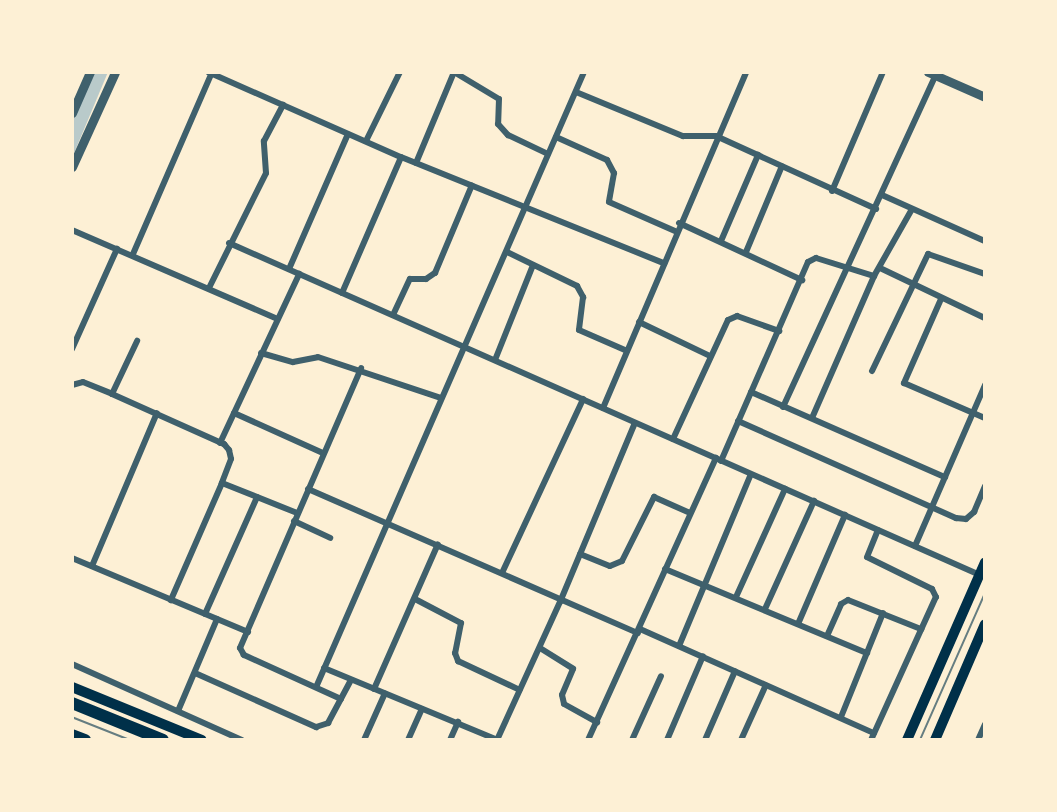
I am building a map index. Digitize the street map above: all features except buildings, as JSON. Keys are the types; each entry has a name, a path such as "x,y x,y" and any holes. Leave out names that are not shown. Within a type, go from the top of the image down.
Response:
{"highway":[{"path":"72,703 163,740"},
{"path":"72,735 85,740"}],"main road":[{"path":"907,740 985,562"},
{"path":"935,740 985,624"},
{"path":"72,687 202,740"}],"street":[{"path":"72,112 90,72"},
{"path":"72,167 75,152 115,72"},
{"path":"366,141 400,72"},
{"path":"416,163 454,72 499,99 498,124 508,135 548,154"},
{"path":"316,686 584,74 574,72"},
{"path":"603,408 664,263 675,231 746,72"},
{"path":"832,191 883,72"},
{"path":"133,254 211,73 401,157 664,263"},
{"path":"783,407 876,209 932,74 985,96"},
{"path":"576,92 683,136 716,136 832,191 876,209"},
{"path":"209,288 229,243 266,173 264,141 283,105"},
{"path":"289,269 348,134"},
{"path":"556,136 607,160 614,173 609,202 675,231"},
{"path":"722,241 758,155"},
{"path":"342,293 401,157"},
{"path":"746,252 782,166"},
{"path":"393,315 410,279 426,279 435,273 472,185"},
{"path":"882,195 985,242"},
{"path":"812,418 874,276 912,209"},
{"path":"679,223 746,252 802,280"},
{"path":"72,230 133,254 278,319"},
{"path":"229,243 980,575"},
{"path":"72,349 117,249"},
{"path":"507,252 582,291 579,330 627,351"},
{"path":"872,371 926,256 932,254 985,274"},
{"path":"588,740 639,631 690,513 738,421 812,259 874,276"},
{"path":"495,360 533,265"},
{"path":"880,268 985,318"},
{"path":"220,442 299,274"},
{"path":"941,299 904,383 985,418"},
{"path":"673,439 728,320 743,317 779,331"},
{"path":"639,322 710,356"},
{"path":"112,394 137,341"},
{"path":"261,353 293,362 313,356 361,368 441,398"},
{"path":"341,699 243,655 242,644 361,368"},
{"path":"73,386 83,382 157,413 228,447 231,459 171,600"},
{"path":"915,546 985,385"},
{"path":"751,392 945,477"},
{"path":"502,573 583,399"},
{"path":"92,566 157,413"},
{"path":"234,413 324,453"},
{"path":"738,421 956,518 966,519 974,512 985,486"},
{"path":"324,668 497,740 561,602 635,423"},
{"path":"679,646 751,474"},
{"path":"222,483 297,513"},
{"path":"308,489 438,544 561,602 703,656 841,717 873,737 936,592 867,557 878,530"},
{"path":"736,597 785,489"},
{"path":"205,614 257,497"},
{"path":"580,554 610,566 622,561 654,497 690,513"},
{"path":"765,609 814,501"},
{"path":"798,624 845,515"},
{"path":"294,521 330,538"},
{"path":"374,689 438,544"},
{"path":"72,558 248,632"},
{"path":"665,569 867,653"},
{"path":"415,599 461,623 455,653 458,661 520,690"},
{"path":"826,636 844,601 884,613 921,628"},
{"path":"841,717 884,613"},
{"path":"178,711 217,619"},
{"path":"540,648 573,669 562,695 564,704 597,722"},
{"path":"667,740 703,656"},
{"path":"72,664 242,740"},
{"path":"705,740 735,671"},
{"path":"195,672 316,727 328,723 351,680"},
{"path":"632,740 661,676"},
{"path":"741,740 766,685"},
{"path":"364,740 385,693"},
{"path":"408,740 422,709"},
{"path":"450,740 458,722"},
{"path":"978,740 985,724"}],"shaded area":[{"path":"95,72 108,72 72,158 72,121"}],"tram line":[{"path":"920,740 985,593"},
{"path":"72,717 130,740"}]}
